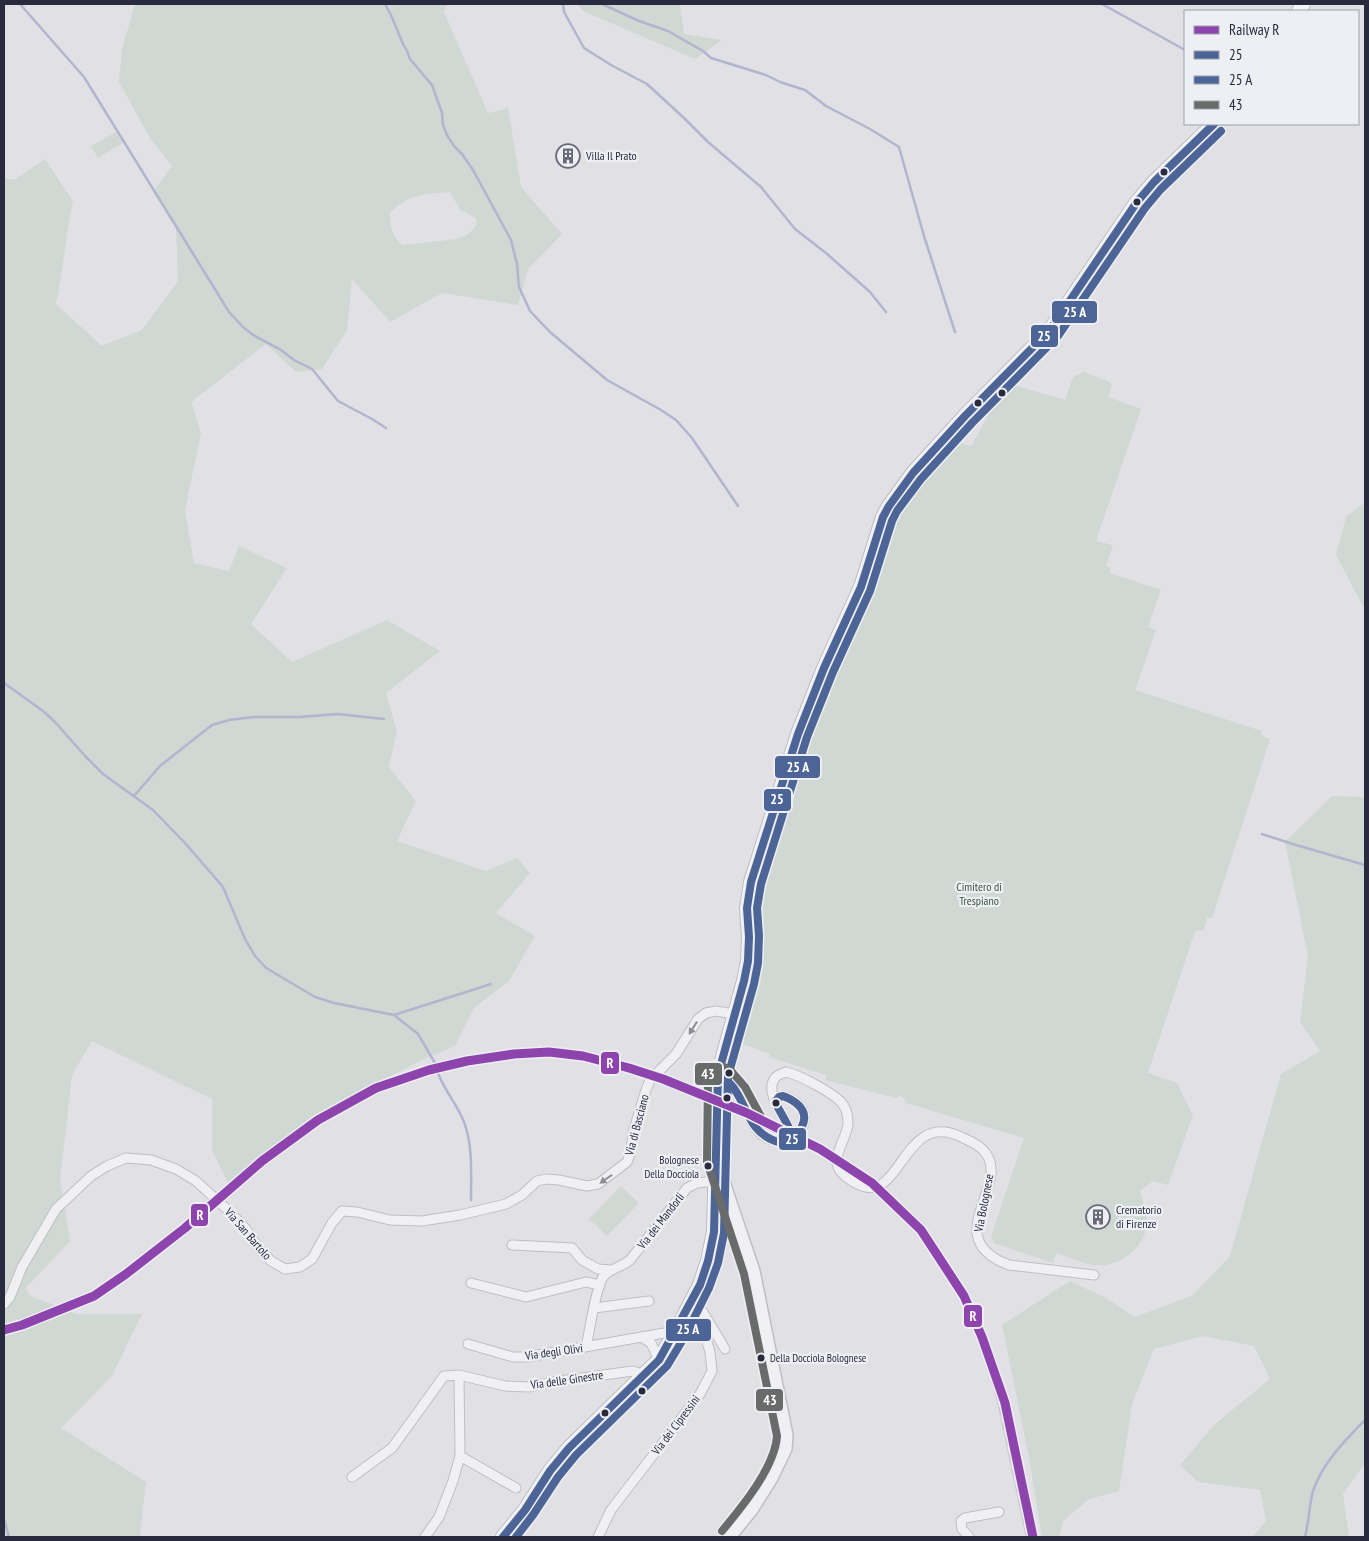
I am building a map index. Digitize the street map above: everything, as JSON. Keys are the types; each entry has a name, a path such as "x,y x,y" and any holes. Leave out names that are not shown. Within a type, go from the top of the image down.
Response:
{"main road":[{"path":"503,1537 525,1510 550,1471 569,1448 659,1360 691,1303 708,1260 714,1232 718,1076 748,961 747,908 751,882 758,854 804,715 861,587 883,518 889,506 913,473 965,416 1050,330 1118,227 1137,202 1154,182 1213,125"}],"street":[{"name":"Via di Basciano","path":"489,1209 506,1204 522,1196 537,1181 546,1179 560,1180 587,1186 598,1184 613,1174 627,1162 630,1155 634,1129 650,1080 676,1054 698,1019 706,1013 716,1011 734,1014"},
{"name":"Via Bolognese","path":"792,1138 790,1128 775,1102 773,1091 775,1078 786,1072 796,1074 835,1096 844,1106 848,1123 836,1164 841,1172 851,1181 871,1188 881,1185 893,1174 911,1148 924,1136 938,1132 954,1134 970,1141 982,1149 990,1159 989,1186 980,1209 977,1226 978,1240 988,1255 997,1261 1009,1265 1094,1274"},
{"path":"718,1076 723,1078 737,1093 758,1130 765,1137 788,1142 803,1128 806,1118 804,1112 792,1098 783,1096 779,1097 775,1102"},
{"name":"Via San Bartolo","path":"4,1304 10,1297 22,1267 56,1209 91,1176 107,1166 126,1158 152,1160 176,1169 196,1181 241,1224 271,1261 285,1269 300,1267 312,1259 332,1223 342,1211 357,1212 390,1220 422,1221 489,1209"},
{"path":"716,1160 754,1271 787,1435 786,1449 772,1478 752,1510 730,1537"},
{"name":"Via dei Mandorli","path":"586,1347 594,1308 604,1276 630,1260 687,1188 697,1182 716,1181"},
{"path":"512,1245 572,1248 582,1260 598,1269 611,1270"},
{"path":"471,1283 526,1297 586,1282 600,1285"},
{"path":"594,1308 649,1301"},
{"path":"691,1303 711,1324 725,1349"},
{"name":"Via dei Cipressini","path":"598,1537 611,1510 700,1394 712,1372 710,1352 702,1322 691,1303"},
{"name":"Via degli Olivi","path":"468,1344 513,1357 527,1357 676,1331"},
{"path":"641,1337 651,1343 659,1360"},
{"name":"Via delle Ginestre","path":"459,1375 505,1386 529,1386 633,1371 645,1375"},
{"path":"352,1477 392,1448 444,1376 459,1375 460,1456 454,1481 439,1517 425,1537"},
{"path":"460,1456 516,1488"},
{"path":"969,1537 962,1529 961,1521 965,1518 999,1512"}],"green space":[{"path":"135,4 447,4 444,12 488,113 508,108 521,187 562,234 528,269 518,305 442,293 390,322 352,279 347,330 322,369 296,372 266,344 191,402 201,433 185,510 194,563 229,571 239,546 287,568 251,624 292,662 387,620 440,651 386,693 397,731 389,767 416,801 397,841 486,871 517,858 530,873 496,913 535,936 509,981 474,1008 455,1046 422,1060 313,1116 228,1183 212,1151 212,1099 92,1041 72,1075 60,1179 70,1241 25,1289 31,1296 59,1307 21,1323 4,1327 4,178 14,180 45,159 73,201 56,304 102,346 142,330 178,281 176,229 153,192 172,166 150,138 119,82 122,49","holes":["450,192 460,210 476,218 477,224 470,233 457,239 402,245 391,227 390,213 403,202 417,196"]},
{"path":"577,4 680,4 684,34 722,40 695,59 583,11"},
{"path":"116,132 123,143 98,158 91,146"},
{"name":"Cimitero di Trespiano","path":"1084,372 1110,382 1112,386 1108,397 1141,409 1096,541 1113,545 1106,566 1110,567 1110,573 1161,590 1148,627 1156,630 1135,690 1262,731 1261,736 1270,739 1212,918 1207,918 1204,930 1195,931 1148,1073 1177,1083 1193,1115 1168,1185 1153,1181 1140,1191 1145,1210 1146,1229 1139,1245 1119,1261 1102,1265 1084,1263 1056,1253 1053,1263 994,1243 991,1237 1024,1138 906,1103 904,1098 900,1096 896,1098 825,1080 826,1075 769,1057 770,1054 731,1040 754,959 756,928 754,902 757,880 765,852 815,705 893,508 949,440 971,446 990,412 1010,384 1065,400 1073,377"},
{"path":"1365,502 1365,610 1336,555 1346,517"},
{"path":"1332,796 1365,797 1365,1463 1343,1494 1349,1537 1252,1537 1266,1521 1260,1490 1198,1482 1180,1465 1215,1424 1270,1379 1254,1346 1203,1336 1154,1349 1132,1404 1119,1491 1089,1499 1063,1521 1059,1537 1042,1537 1030,1463 1002,1325 1070,1281 1106,1298 1135,1317 1193,1295 1230,1256 1281,1074 1320,1051 1300,1022 1308,956 1285,842"},
{"path":"621,1186 639,1203 607,1236 589,1219"},
{"path":"67,1310 76,1314 142,1314 112,1376 61,1428 146,1482 139,1537 4,1537 4,1333 24,1328"}],"waterway":[{"path":"20,4 84,77 229,312 253,335 312,369 338,401 386,428"},
{"path":"385,4 410,59 432,85 442,113 443,125 447,135 473,170 511,240 517,264 519,287 530,311 550,332 607,380 676,420 692,438 738,506"},
{"path":"563,4 564,12 584,48 647,84 708,142 761,187 795,229 826,253 870,292 886,312"},
{"path":"602,4 639,21 668,31 703,51 711,58 766,75 780,82 805,90 826,106 899,147 924,236 955,332"},
{"path":"1102,4 1184,49"},
{"path":"4,683 43,711 103,774 153,810 185,843 223,887 245,939 255,956 266,968 315,997 334,1003 394,1015 418,1034 435,1063"},
{"path":"134,796 160,766 212,725 229,720 254,717 300,717 337,714 384,719"},
{"path":"1262,834 1365,865"},
{"path":"394,1015 491,984"},
{"path":"438,1073 461,1115 467,1131 471,1160 471,1200"},
{"path":"1305,1537 1313,1491 1322,1471 1335,1453 1365,1420"},
{"path":"4,1519 9,1537"}],"railway":[{"path":"982,1337 1000,1405 1028,1537"}],"rail line":[{"name":"R","path":"4,1330 22,1325 94,1296 126,1274 185,1228 262,1161 318,1120 376,1088 429,1070 467,1061 514,1054 549,1052 583,1056 663,1079 747,1113 820,1149 872,1183 921,1230 964,1296 982,1337 1005,1403 1033,1537"}],"transit line":[{"name":"25","path":"503,1537 525,1510 550,1471 569,1448 659,1360 700,1285 708,1261 714,1232 718,1075 748,961 747,908 751,882 798,734 824,668 861,587 883,517 913,473 965,416 1050,330 1137,202 1154,182 1213,125"},
{"path":"516,1537 558,1477 576,1455 667,1366 685,1336 709,1288 718,1263 724,1233 728,1076 754,984 758,963 757,908 761,884 807,737 833,672 870,591 892,521 897,511 921,479 972,423 1058,336 1145,208 1161,189 1221,131"},
{"name":"43","path":"722,1531 748,1499 764,1473 775,1448 777,1436 744,1274 707,1162 708,1075 710,1068 716,1065 722,1066 732,1072 745,1087 765,1124 781,1132"},
{"name":"25","path":"718,1075 733,1087 749,1118 759,1131 775,1141 783,1143 788,1141 793,1138 800,1129 804,1118 801,1107 783,1096 779,1097 775,1102 793,1138"}],"place":[{"name":"Villa Il Prato","path":"568,156"},
{"name":"Bolognese Della Docciola","path":"708,1166"},
{"name":"Crematorio di Firenze","path":"1098,1217"},
{"name":"Della Docciola Bolognese","path":"761,1358"}]}
